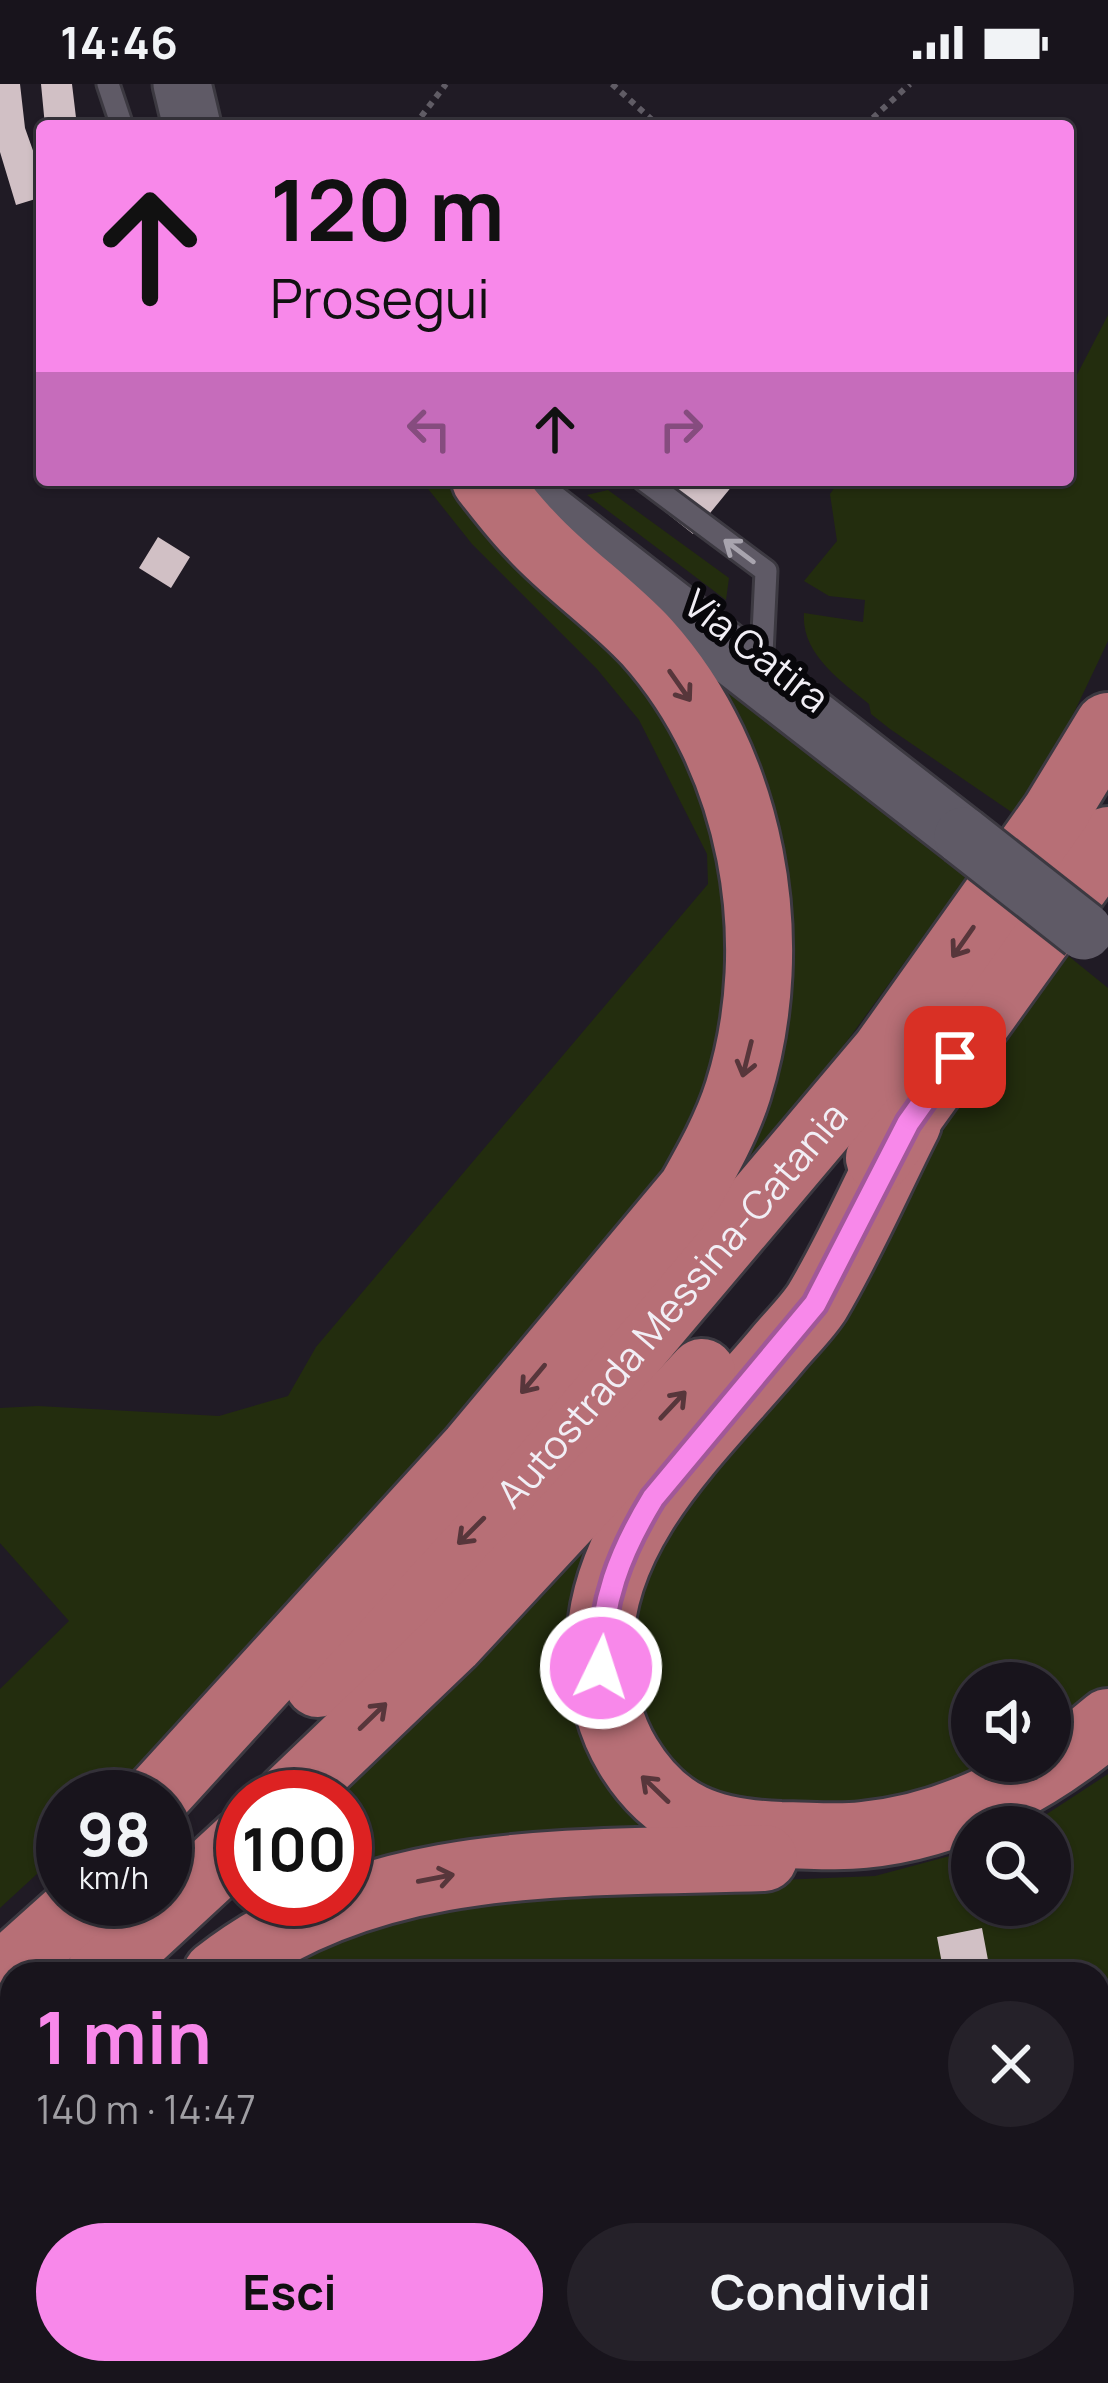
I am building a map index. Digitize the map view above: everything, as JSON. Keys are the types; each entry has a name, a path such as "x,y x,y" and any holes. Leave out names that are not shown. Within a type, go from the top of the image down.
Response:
{"highway":[{"path":"181,1770 473,1450 691,1190 724,1127 752,1041 759,989 755,883 730,784 710,737 685,690 646,641 532,537 490,486"},
{"name":"Autostrada Messina-Catania","path":"317,1770 451,1642 606,1479 693,1383 908,1123 1003,991 1090,823 1108,726"},
{"path":"1090,823 1108,744"},
{"name":"Autostrada Messina-Catania","path":"192,1802 525,1478 884,1052 1090,823"},
{"path":"908,1123 815,1304 653,1498 622,1552 610,1582 600,1641 612,1721 640,1774 685,1815 750,1834 862,1836 932,1821 993,1799 1066,1755 1108,1722"},
{"path":"1021,1806 1108,1749"},
{"path":"234,1962 277,1933 321,1912 363,1895 440,1876 528,1866 865,1856 951,1837"},
{"path":"116,1962 216,1866"},
{"path":"16,1962 55,1926"}],"main road":[{"path":"182,84 191,120"},
{"path":"513,486 1099,930"},
{"name":"Via Catira","path":"546,486 762,654 969,828"}],"lane":[{"path":"108,84 120,120"},
{"path":"652,486 766,571 762,654"}],"path":[{"path":"419,120 446,84"},
{"path":"612,84 652,120"},
{"path":"871,120 910,84"}],"green space":[{"path":"1108,315 1108,641 1023,820 890,729 825,665 809,641 804,613 863,622 865,600 829,596 804,581 837,541 830,494 836,486 1074,486 1074,380"},
{"path":"426,486 459,486 617,638 718,794 737,1020 665,1191 150,1770 36,1770 36,1875 0,1908 0,1689 69,1621 0,1543 0,1408 219,1416 288,1396 316,1347 708,884 707,854 639,720 597,669 472,544"},
{"path":"608,490 729,578 726,600 587,495"},
{"path":"637,607 972,870 831,1063 616,1310 777,1012"},
{"path":"1066,954 1108,988 1108,1690 1071,1718 1071,1662 951,1662 951,1782 963,1782 928,1798 751,1814 668,1778 626,1694 630,1601 668,1524 840,1320 954,1111"},
{"path":"618,1507 594,1577 669,1825 372,1880 372,1770 365,1770"},
{"path":"1108,1774 1108,1962 266,1962 470,1893 875,1876 951,1856 951,1926 1071,1926 1071,1806 1059,1806"}],"building":[{"path":"0,84 20,84 25,128 36,159 36,199 16,205 0,152"},
{"path":"41,84 72,84 76,120 44,120"},
{"path":"668,486 732,486 693,534 654,503"},
{"path":"158,537 190,557 171,588 139,568"},
{"path":"982,1928 988,1960 942,1962 937,1937"}],"route":[{"path":"601,1668 600,1641 610,1582 636,1526 653,1498 815,1304 908,1123 955,1057"}]}
